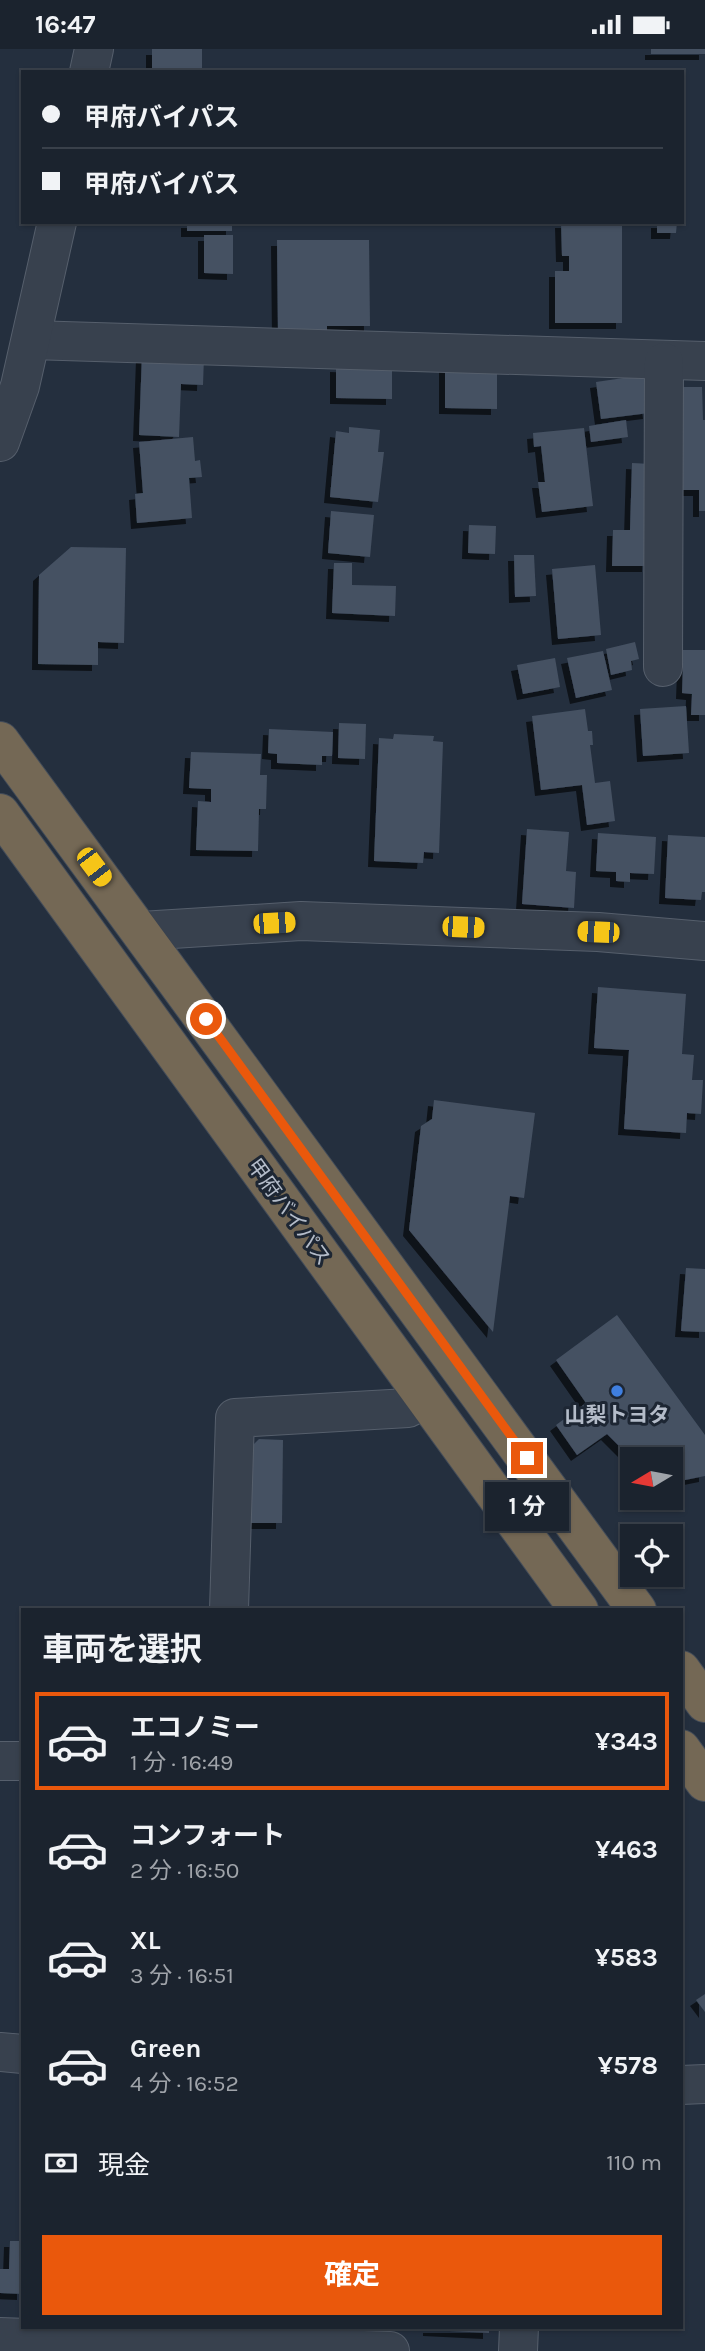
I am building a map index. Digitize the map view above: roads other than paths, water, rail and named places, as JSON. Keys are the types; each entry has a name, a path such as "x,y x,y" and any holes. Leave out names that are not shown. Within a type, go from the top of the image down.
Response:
{"highway":[{"path":"0,741 636,1608"},
{"name":"甲府バイパス","path":"0,813 578,1608"},
{"path":"683,1673 705,1703"},
{"path":"683,1752 705,1782"}],"street":[{"path":"89,70 94,49"},
{"path":"0,442 20,386 57,224"},
{"path":"31,340 705,362"},
{"path":"663,667 664,362"},
{"path":"141,931 301,921 598,932 705,941"},
{"path":"229,1608 235,1418 408,1408 423,1398"},
{"path":"0,1761 21,1761"},
{"path":"0,2052 21,2054"},
{"path":"683,2085 705,2084"},
{"path":"518,2351 519,2329"},
{"path":"0,2337 390,2351"}],"place":[{"name":"山梨トヨタ","path":"617,1391"}]}
